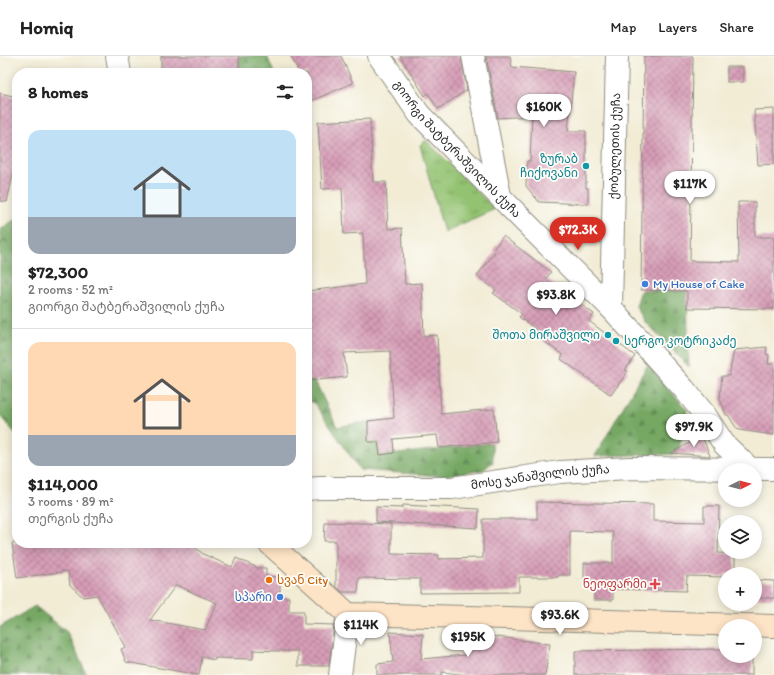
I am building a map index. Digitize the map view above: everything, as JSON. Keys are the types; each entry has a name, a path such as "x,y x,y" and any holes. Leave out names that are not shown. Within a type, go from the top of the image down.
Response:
{"street":[{"path":"117,56 119,68"},
{"name":"გიორგი შატბერაშვილის ქუჩა","path":"379,56 419,114 611,308 684,389 724,444 744,463"},
{"path":"473,56 500,196"},
{"name":"ქობულეთის ქუჩა","path":"611,308 617,56"},
{"name":"მოსე ჯანაშვილის ქუჩა","path":"312,489 452,488 560,472 629,468 718,469"},
{"name":"მოსე ჯანაშვილის ქუჩა","path":"762,469 774,469"},
{"path":"275,548 348,614 774,626"},
{"path":"340,675 348,614"}],"green space":[{"path":"239,56 267,56 272,68 239,68"},
{"path":"426,140 495,209 444,232 420,145"},
{"path":"12,222 12,429 0,416 0,230"},
{"path":"641,290 687,291 689,367 645,322 636,306"},
{"path":"648,364 687,410 678,454 595,456"},
{"path":"312,374 337,427 376,420 380,456 492,443 493,462 483,470 441,476 360,470 312,402"},
{"path":"35,606 67,632 87,675 0,675 0,627"}],"building":[{"path":"161,56 239,56 239,68 161,68"},
{"path":"291,56 341,56 353,83 312,101 312,68 297,68"},
{"path":"400,56 461,56 467,90 438,109 428,93 425,96"},
{"path":"486,56 510,56 512,67 574,72 568,131 586,131 586,188 588,188 588,204 539,202 526,186 527,161 530,161 532,116 498,118"},
{"path":"644,56 693,56 690,261 739,262 738,202 755,202 755,237 774,237 774,309 687,308 687,291 641,290"},
{"path":"727,67 743,67 743,82 727,82"},
{"path":"0,93 12,96 12,179 7,202 0,201"},
{"path":"774,109 774,164 758,165 754,110"},
{"path":"370,119 373,182 386,182 388,229 402,228 405,284 422,283 424,336 437,335 441,414 494,409 497,442 439,448 437,435 393,439 394,453 380,455 378,442 368,442 368,421 394,418 390,351 344,353 347,377 312,380 312,290 365,284 363,233 344,234 342,188 322,189 318,122"},
{"path":"503,236 551,272 546,279 594,314 589,321 635,356 625,370 628,371 611,395 561,359 563,355 535,335 538,331 519,317 522,314 493,293 496,290 477,276 495,252 493,250"},
{"path":"767,347 766,354 769,355 768,364 774,364 774,435 739,430 728,415 726,415 720,398 722,376 729,376 734,350"},
{"path":"702,436 710,456 671,453"},
{"path":"537,502 653,504 653,521 704,522 704,506 718,506 718,559 735,559 735,567 718,567 718,577 687,576 686,591 613,589 613,600 594,600 594,581 584,581 584,563 613,563 613,532 570,531 570,575 559,575 558,577 519,577 519,592 420,593 420,579 359,578 358,592 342,592 336,586 336,541 324,541 325,522 391,524 391,554 439,555 438,559 483,558 483,519 537,519"},
{"path":"403,505 479,509 478,528 376,522 376,507 402,508"},
{"path":"13,548 196,548 203,554 232,567 236,558 258,568 266,568 266,576 280,577 280,597 289,597 289,611 304,611 304,624 334,625 329,666 298,666 298,651 253,650 253,659 215,658 215,660 202,657 199,675 126,662 121,649 126,647 97,595 83,597 70,585 68,571 17,578","holes":["176,585 217,603 205,630 150,620"]},
{"path":"762,580 774,581 774,598 762,598"},
{"path":"390,632 423,634 421,659 465,655 468,633 550,644 545,675 468,675 442,672 442,675 377,675 377,664 393,662"},
{"path":"718,649 718,663 752,663 752,675 575,675 575,651"}],"place":[{"name":"ზურაბ ჩიქოვანი","path":"586,166"},
{"name":"My House of Cake","path":"645,284"},
{"name":"შოთა მირაშვილი","path":"608,335"},
{"name":"სერგო კოტრიკაძე","path":"616,341"},
{"name":"სვან City","path":"269,580"},
{"name":"ნეოფარმი","path":"655,584"},
{"name":"სპარი","path":"280,597"}]}
